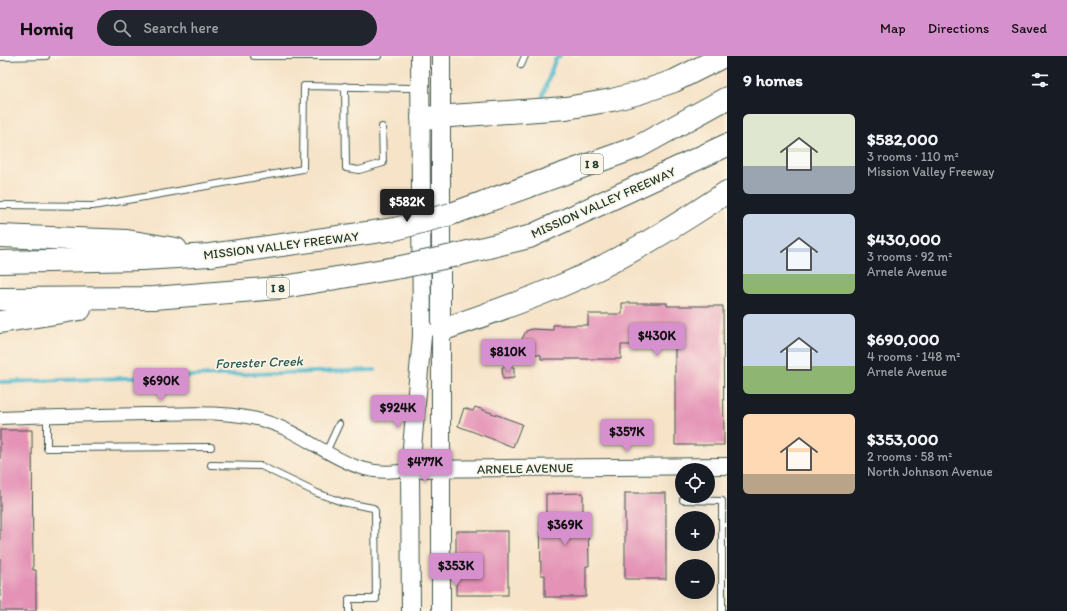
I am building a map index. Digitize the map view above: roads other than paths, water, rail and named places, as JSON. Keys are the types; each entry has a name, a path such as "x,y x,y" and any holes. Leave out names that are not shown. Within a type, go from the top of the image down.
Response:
{"highway":[{"path":"431,118 575,107 612,100 639,93 674,81 724,56"},
{"name":"MISSION VALLEY FREEWAY","path":"0,262 142,259 210,255 395,229 451,214 638,146 727,98"},
{"name":"MISSION VALLEY FREEWAY","path":"0,299 154,298 278,288 452,256 530,236 727,145"},
{"path":"441,330 552,290 608,264 646,244 727,192"},
{"path":"0,236 127,241 210,255"},
{"path":"0,322 154,298"}],"main road":[{"path":"420,56 421,86 431,118 441,330 441,611"},
{"path":"411,611 410,469 422,337 431,118 440,56"}],"street":[{"name":"ARNELE AVENUE","path":"0,418 219,413 264,421 290,431 326,452 360,468 394,473 410,469 727,466"}],"lane":[{"path":"0,57 46,56"},
{"path":"254,56 378,56"},
{"path":"521,65 525,56"},
{"path":"0,205 93,206 303,169 304,86 410,88 421,86"},
{"path":"344,86 346,168 359,170 383,163 382,127"},
{"path":"47,416 47,448 211,447"},
{"path":"326,452 339,424"},
{"path":"211,465 262,466 317,493 342,502 373,508 375,511 376,599 349,599 349,611"},
{"path":"715,501 722,501 722,611"}],"waterway":[{"path":"542,98 555,60 560,56"},
{"name":"Forester Creek","path":"0,382 375,370"}]}
